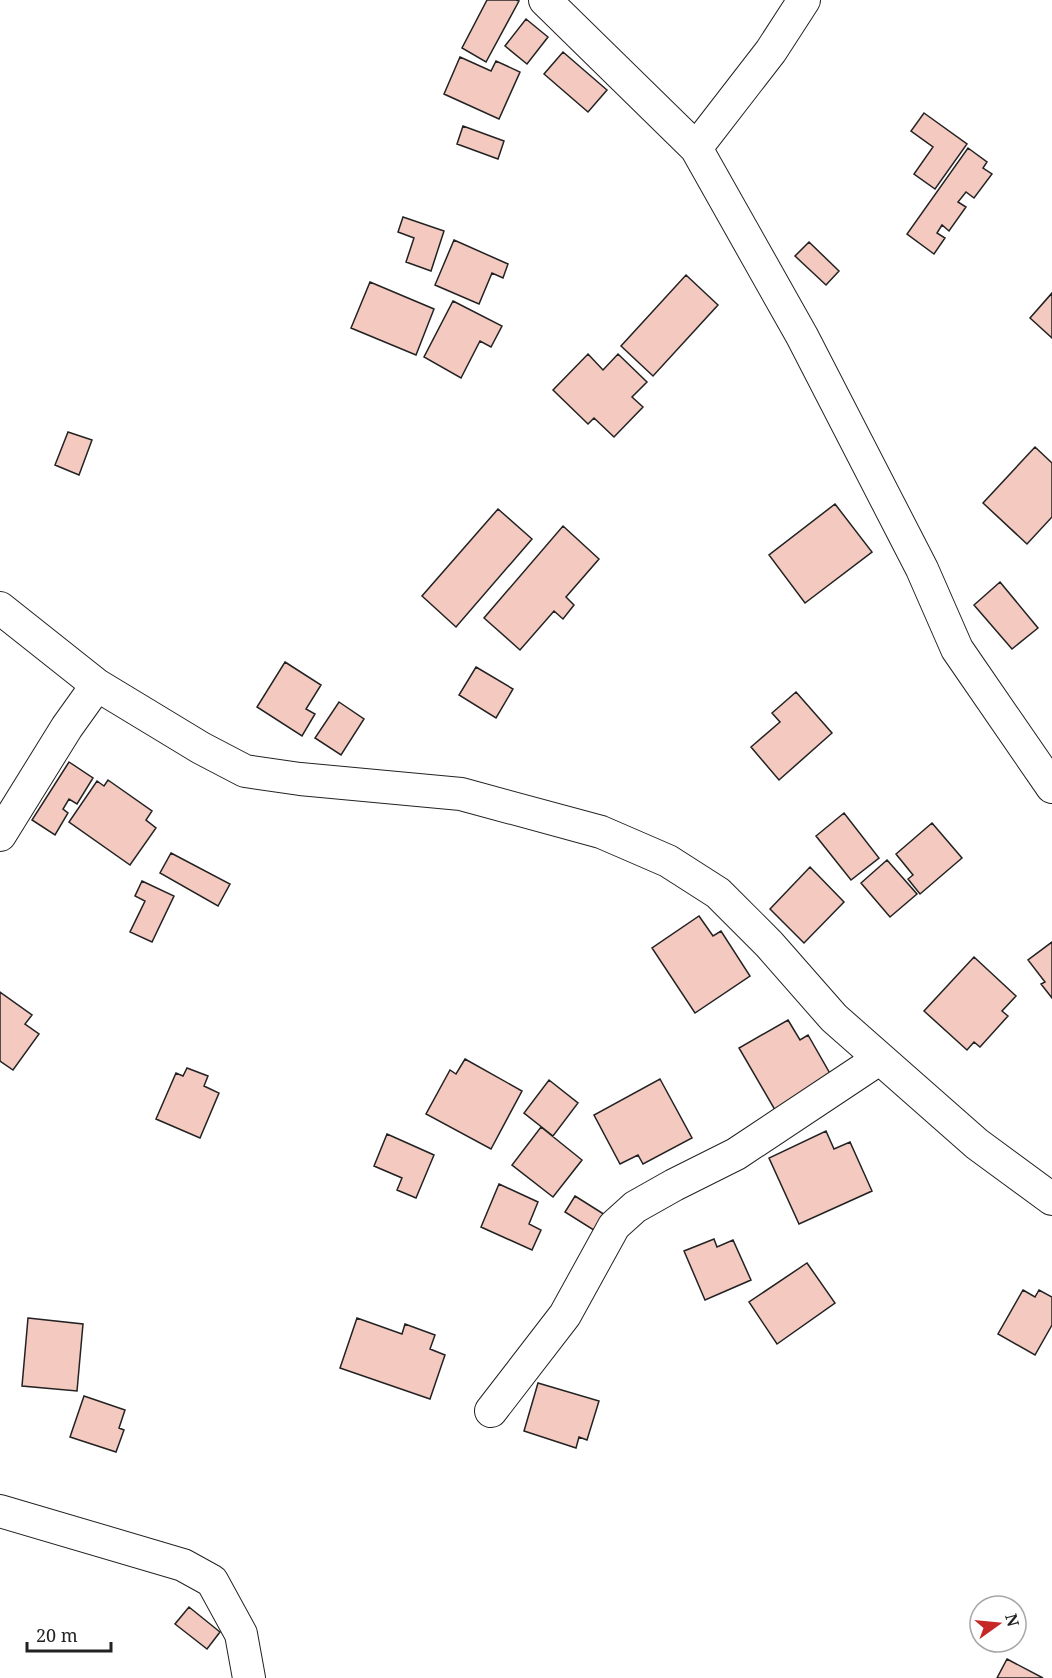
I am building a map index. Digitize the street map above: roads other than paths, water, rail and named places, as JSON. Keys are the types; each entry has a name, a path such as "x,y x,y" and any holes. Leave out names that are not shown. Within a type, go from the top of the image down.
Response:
{"street":[{"path":"545,0 696,148 802,336 922,569 957,649 1052,787"},
{"path":"696,148 771,51 804,0"},
{"path":"0,608 97,685 201,748 245,771 300,779 461,794 601,832 668,861 718,893 769,944 834,1018 879,1059 977,1143 1052,1199"},
{"path":"0,835 97,685"},
{"path":"491,1411 565,1315 614,1226 635,1207 735,1154 879,1059"},
{"path":"0,1511 183,1565 212,1581 241,1634 249,1678"}]}
